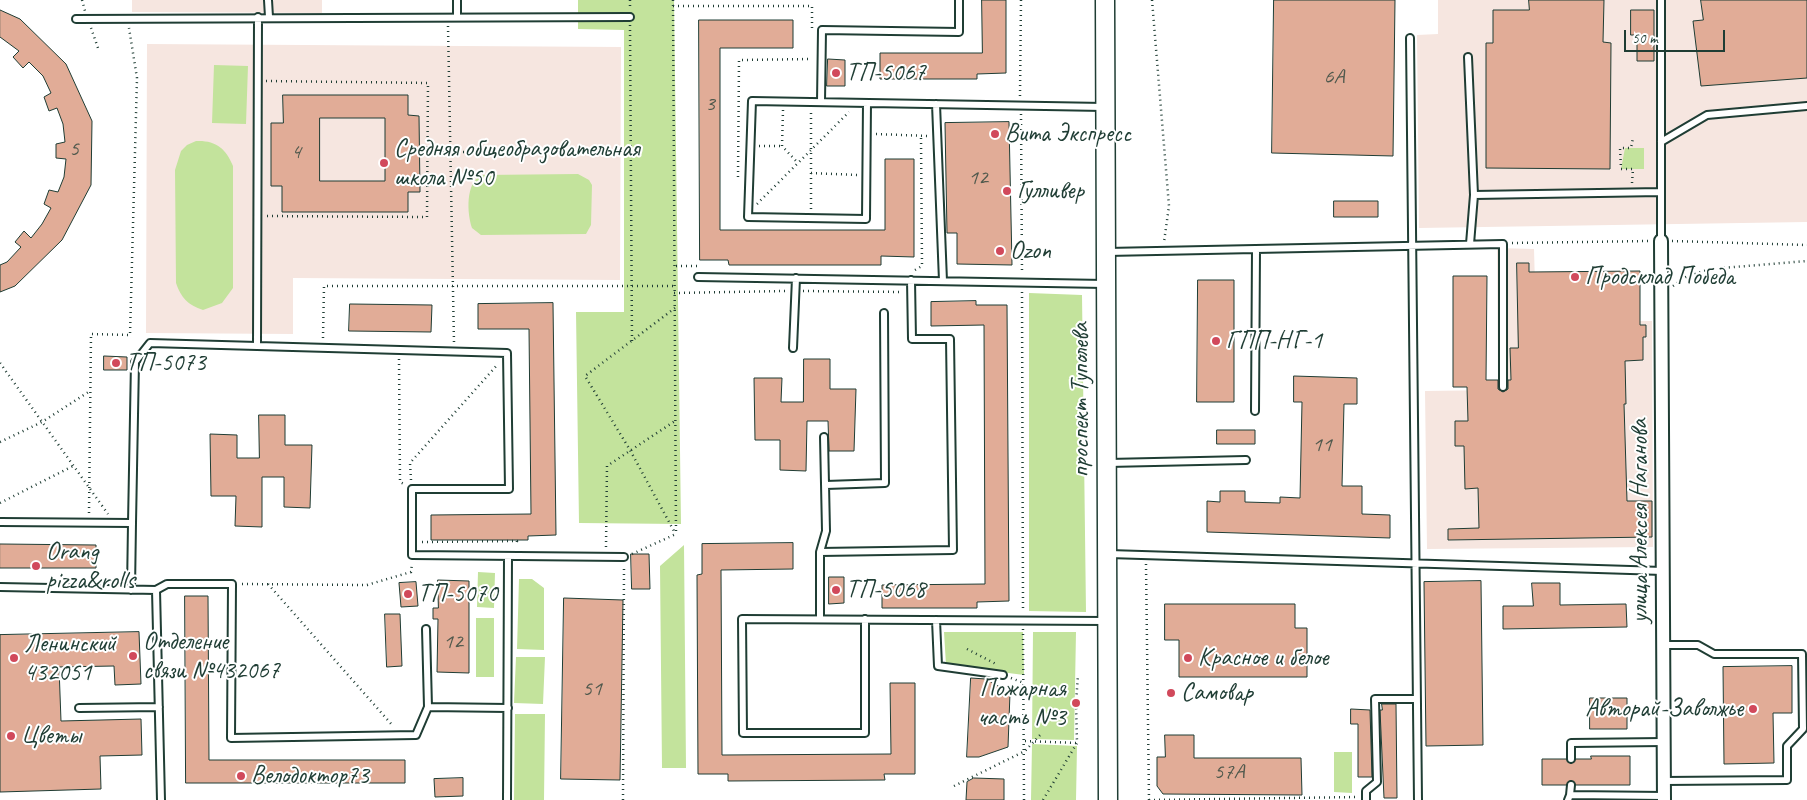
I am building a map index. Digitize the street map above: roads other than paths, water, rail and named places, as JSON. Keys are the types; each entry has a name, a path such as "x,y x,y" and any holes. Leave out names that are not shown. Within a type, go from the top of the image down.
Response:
{"main road":[{"name":"проспект Туполева","path":"1105,0 1108,800"}],"street":[{"name":"улица Алексея Наганова","path":"1661,241 1664,798"}],"lane":[{"path":"268,0 269,18"},
{"path":"457,0 457,17"},
{"path":"821,102 822,30 959,32 959,0"},
{"path":"1661,0 1661,241"},
{"path":"257,346 258,17"},
{"path":"76,19 630,17"},
{"path":"1410,38 1414,245 1414,563 1418,800"},
{"path":"1468,57 1474,195 1470,244"},
{"path":"867,103 866,219 748,217 752,101 1105,107"},
{"path":"936,104 943,281"},
{"path":"1661,142 1707,115 1807,106"},
{"path":"1474,195 1661,192"},
{"path":"1106,252 1503,244 1503,386"},
{"path":"1255,411 1256,249"},
{"path":"698,277 1106,284"},
{"path":"793,348 796,278"},
{"path":"820,552 953,550 950,339 912,339 911,280"},
{"path":"826,485 884,483 884,313"},
{"path":"131,590 135,362 150,343 507,353 509,489 412,489 412,555 624,557"},
{"path":"820,619 820,552 826,531 824,437"},
{"path":"1107,464 1246,460"},
{"path":"0,522 132,524"},
{"path":"1107,554 1663,571"},
{"path":"507,800 508,556"},
{"path":"0,587 156,590 167,584 232,584 231,738 416,735 428,707 426,629"},
{"path":"156,590 161,800"},
{"path":"865,620 865,733 743,733 742,620 820,619 1107,621"},
{"path":"936,620 938,666 1003,676"},
{"path":"1663,645 1698,645 1714,654 1802,654 1803,729 1787,746 1787,780 1664,781"},
{"path":"1366,799 1366,791 1377,782 1375,699 1416,699"},
{"path":"79,708 159,707"},
{"path":"428,707 508,708"},
{"path":"1572,759 1571,743 1664,742"},
{"path":"1571,785 1569,797 1664,798"}],"place":[{"name":"ТП-5067","path":"836,73"},
{"name":"Вита Экспресс","path":"995,134"},
{"name":"Средняя общеобразовательная школа №50","path":"384,163"},
{"name":"Гулливер","path":"1007,191"},
{"name":"Ozon","path":"1000,251"},
{"name":"Продсклад Победа","path":"1575,277"},
{"name":"ГПП-НГ-1","path":"1216,341"},
{"name":"ТП-5073","path":"116,363"},
{"name":"Orang pizza&rolls","path":"36,566"},
{"name":"ТП-5068","path":"836,590"},
{"name":"ТП-5070","path":"408,594"},
{"name":"Отделение связи №432067","path":"133,656"},
{"name":"Ленинский 432051","path":"14,658"},
{"name":"Красное и белое","path":"1188,658"},
{"name":"Самовар","path":"1171,693"},
{"name":"Пожарная часть №3","path":"1076,703"},
{"name":"Авторай-Заволжье","path":"1753,709"},
{"name":"Цветы","path":"11,736"},
{"name":"Велодоктор73","path":"241,776"}]}
